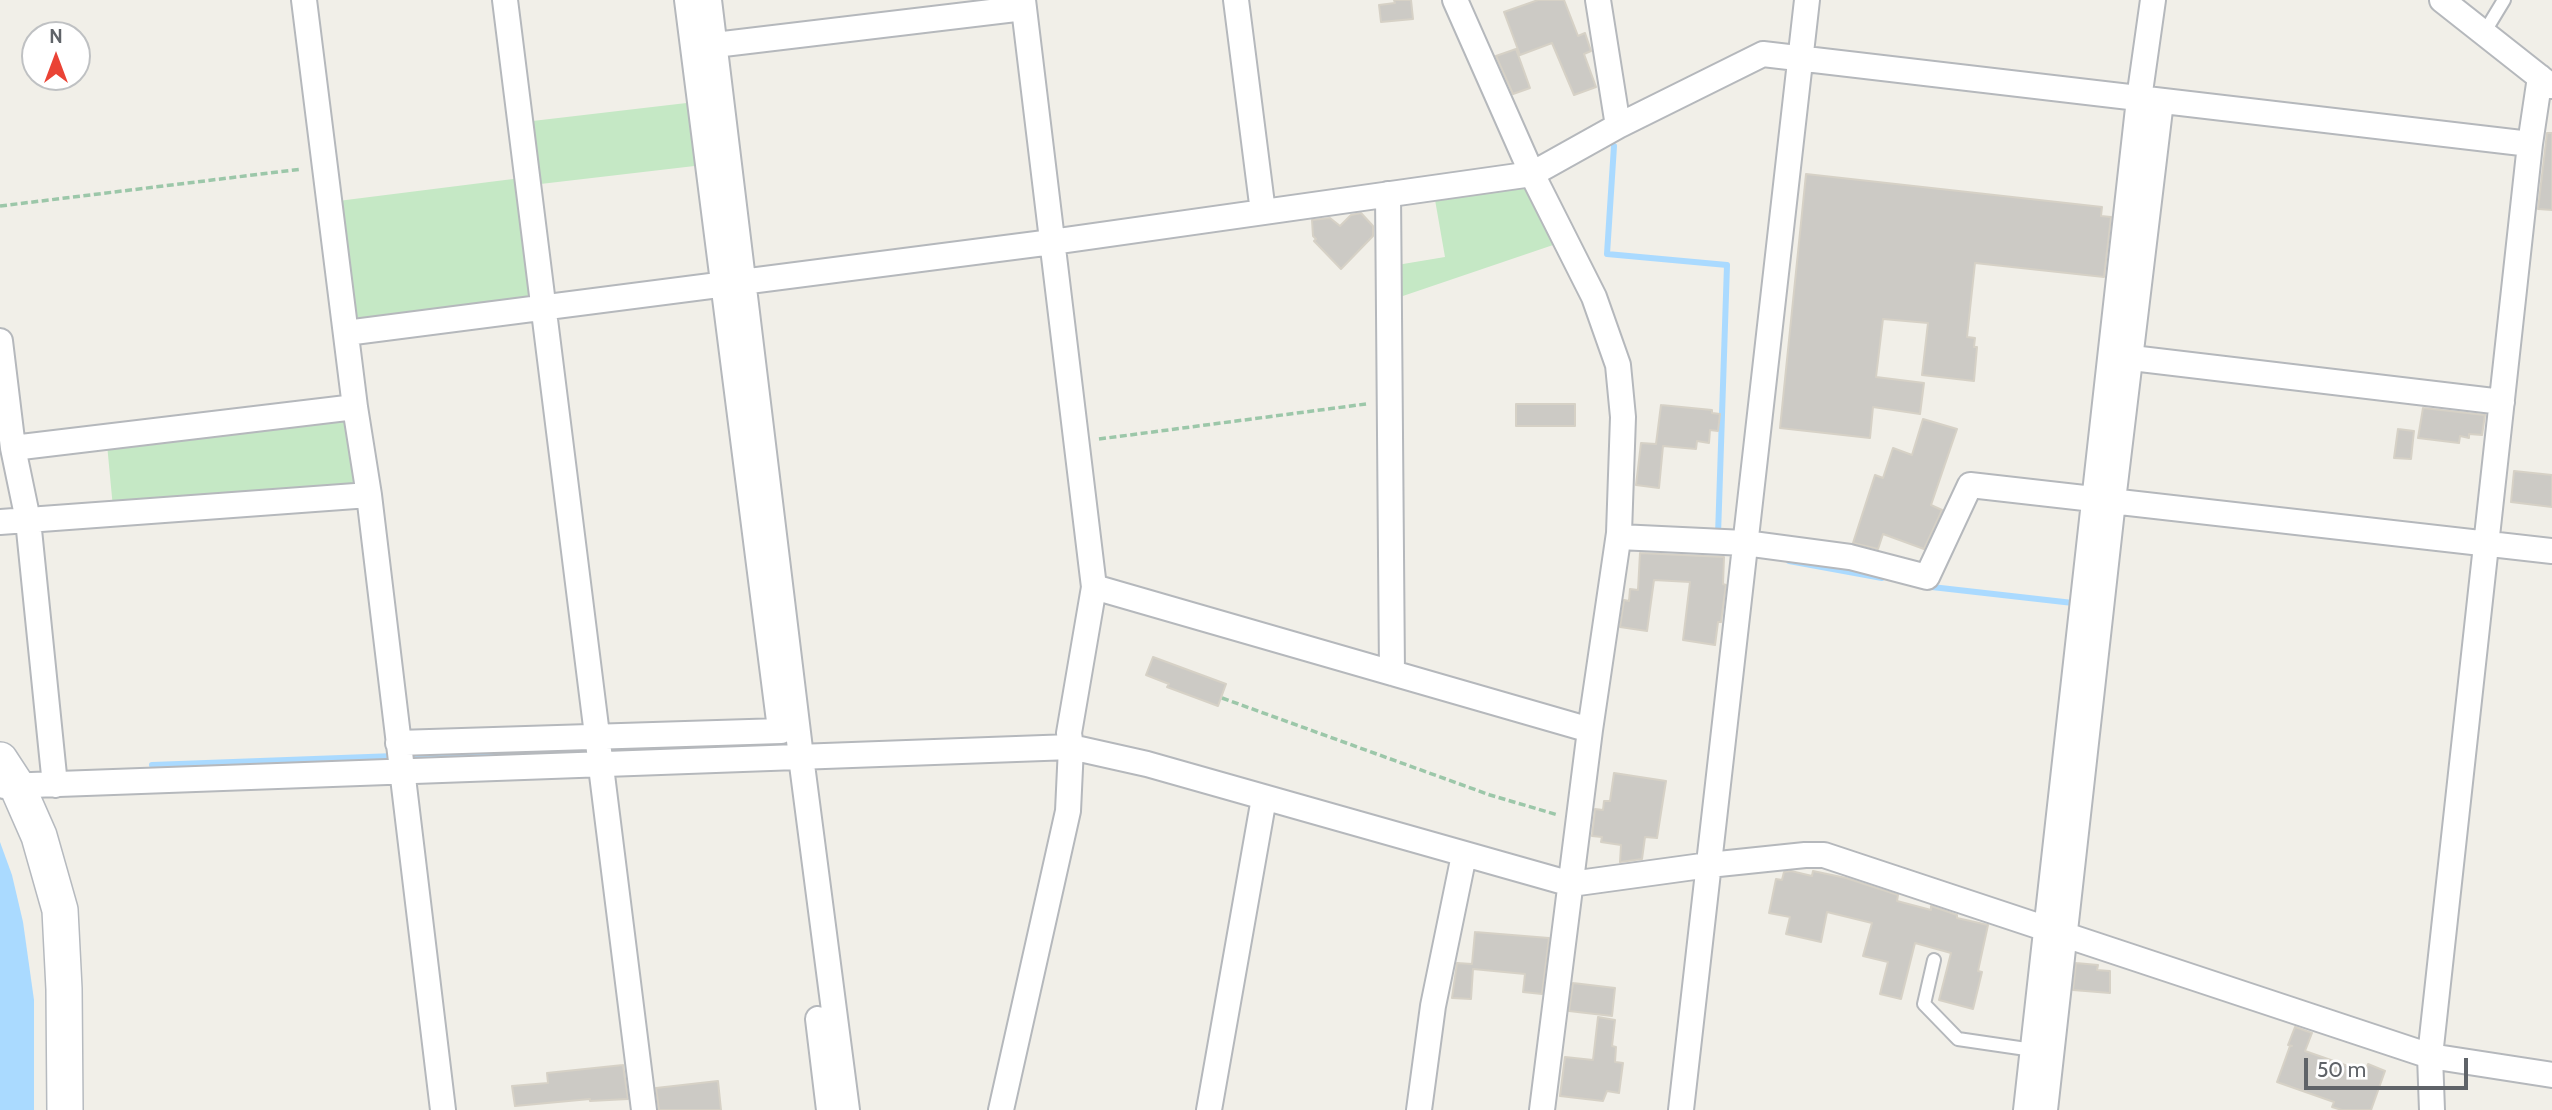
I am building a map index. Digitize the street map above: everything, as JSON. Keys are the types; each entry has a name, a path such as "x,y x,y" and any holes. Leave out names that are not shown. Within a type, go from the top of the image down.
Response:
{"street":[{"path":"304,0 355,407 369,495 443,1110"},
{"path":"505,0 644,1110"},
{"path":"687,0 733,282"},
{"path":"709,0 715,45 733,282 829,1110"},
{"path":"1236,0 1263,212"},
{"path":"1455,0 1532,174 1594,297 1618,365 1623,417 1619,537 1590,730 1542,1110"},
{"path":"1598,0 1618,126"},
{"path":"1681,1110 1807,0"},
{"path":"2045,1110 2055,932 2150,100 2153,0"},
{"path":"2432,1110 2430,1056 2530,144 2546,82 2442,0"},
{"path":"715,45 1023,4 1094,587 1069,733 1071,747 1068,811 1001,1110"},
{"path":"346,333 1052,242 1532,174 1618,126 1763,54 2530,144"},
{"path":"1388,194 1392,673"},
{"path":"0,341 13,448 28,520 55,785"},
{"path":"2120,356 2502,402"},
{"path":"13,448 355,407"},
{"path":"1619,537 1745,542 1850,557 1927,578 1970,485 2552,551"},
{"path":"0,522 369,495"},
{"path":"1094,587 1590,730"},
{"path":"6,777 55,785 399,757 599,750 1071,747 1147,764 1571,884 1709,864 1824,855 2430,1056 2552,1074"},
{"path":"786,748 847,1110"},
{"path":"6,777 39,836 60,910 65,1110"},
{"path":"1209,1110 1264,798"},
{"path":"1419,1110 1433,1006 1464,855"},
{"path":"2026,1110 2033,1050 2055,932"}],"lane":[{"path":"2484,33 2504,0"},
{"path":"1934,960 1924,1004 1958,1039 2033,1050"}],"path":[{"path":"0,206 325,166"},
{"path":"1076,442 1390,401"},
{"path":"1222,698 1490,795 1579,822"}],"green space":[{"path":"695,102 703,165 532,185 524,122"},
{"path":"521,178 535,294 529,302 352,320 338,201"},
{"path":"1527,186 1556,244 1397,298 1397,265 1445,257 1434,194"},
{"path":"345,412 359,486 113,508 107,444"}],"water":[{"path":"0,842 12,875 23,922 34,1000 34,1110 0,1110"}],"building":[{"path":"1394,0 1411,0 1413,19 1381,22 1379,5 1395,3"},
{"path":"1538,0 1564,0 1578,36 1585,33 1591,51 1584,54 1596,87 1574,95 1552,43 1520,55 1504,12"},
{"path":"1516,49 1530,88 1513,94 1496,56"},
{"path":"2547,133 2552,133 2552,210 2538,209"},
{"path":"1806,174 2102,207 2101,216 2111,217 2104,277 1975,263 1967,337 1975,338 1974,347 1977,347 1974,381 1922,375 1928,323 1883,319 1876,377 1924,383 1920,414 1873,407 1870,438 1780,428"},
{"path":"1361,213 1373,226 1373,236 1341,269 1314,241 1316,239 1313,236 1312,220 1330,218 1340,226 1351,215"},
{"path":"1516,404 1575,404 1575,426 1516,426"},
{"path":"1661,405 1712,410 1712,413 1720,414 1718,431 1710,430 1709,443 1697,441 1696,449 1663,446 1659,488 1636,485 1641,443 1656,444"},
{"path":"2423,408 2485,415 2482,435 2469,434 2469,438 2460,436 2459,443 2418,438"},
{"path":"1923,419 1957,429 1931,505 1942,510 1924,549 1883,534 1878,549 1853,543 1875,475 1883,478 1893,448 1912,455"},
{"path":"2398,429 2414,431 2411,459 2394,458"},
{"path":"2514,471 2552,475 2552,507 2511,502"},
{"path":"1640,553 1724,557 1723,584 1726,585 1715,645 1683,640 1690,582 1654,580 1647,631 1620,627 1624,600 1629,601 1630,589 1638,590"},
{"path":"1153,657 1226,684 1218,706 1167,687 1169,684 1146,675"},
{"path":"1614,773 1666,781 1657,838 1645,837 1642,859 1620,862 1621,845 1601,842 1602,837 1592,836 1595,809 1603,810 1604,801 1610,801"},
{"path":"1813,871 1846,878 1898,895 1897,901 1931,910 1931,906 1957,915 1957,918 1988,925 1978,971 1982,972 1973,1009 1939,1000 1951,953 1915,943 1901,999 1880,994 1888,962 1863,956 1872,923 1827,912 1821,942 1786,934 1790,917 1769,913 1776,879 1782,880 1784,872 1812,876"},
{"path":"1475,932 1549,938 1542,994 1523,992 1525,974 1473,969 1471,999 1452,998 1457,963 1472,964"},
{"path":"2076,963 2098,965 2097,970 2110,971 2110,993 2073,990"},
{"path":"1573,983 1615,988 1612,1016 1569,1011"},
{"path":"1598,1017 1615,1020 1612,1046 1616,1047 1615,1062 1623,1063 1619,1093 1607,1091 1603,1101 1560,1096 1565,1057 1593,1060"},
{"path":"2295,1027 2312,1033 2305,1051 2365,1072 2368,1064 2385,1071 2371,1110 2342,1110 2332,1107 2334,1102 2277,1082 2292,1046 2288,1045"},
{"path":"623,1065 628,1099 590,1099 515,1106 512,1086 548,1083 547,1073"},
{"path":"718,1081 721,1110 659,1110 656,1088"}],"waterway":[{"path":"1614,146 1607,254 1727,265 1718,535"},
{"path":"1789,561 1882,578"},
{"path":"1923,586 2073,603"},
{"path":"605,749 640,748"},
{"path":"406,756 595,749"},
{"path":"152,765 395,756"}]}
